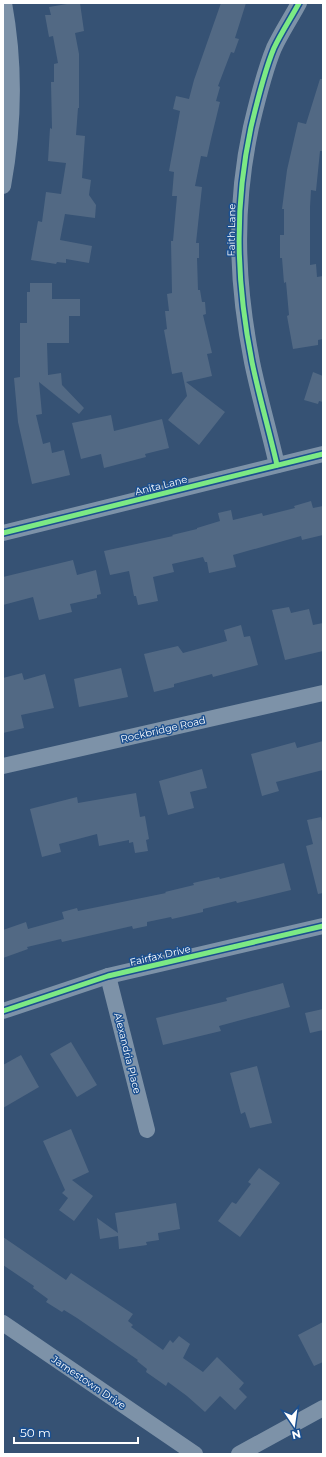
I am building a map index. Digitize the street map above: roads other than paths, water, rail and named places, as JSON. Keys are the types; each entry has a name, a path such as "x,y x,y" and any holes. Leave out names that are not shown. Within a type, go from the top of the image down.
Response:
{"street":[{"path":"3,186 10,123 11,77 10,33 4,3"},
{"name":"Faith Lane","path":"278,465 252,362 241,295 238,254 239,216 247,146 257,100 274,48 299,3"},
{"name":"Anita Lane","path":"3,531 323,454"},
{"name":"Rockbridge Road","path":"3,766 323,693"},
{"name":"Fairfax Drive","path":"3,1011 108,976 323,926"},
{"name":"Alexandria Place","path":"108,976 148,1130"},
{"name":"Jamestown Drive","path":"3,1323 195,1454"},
{"path":"239,1454 323,1408"}]}
